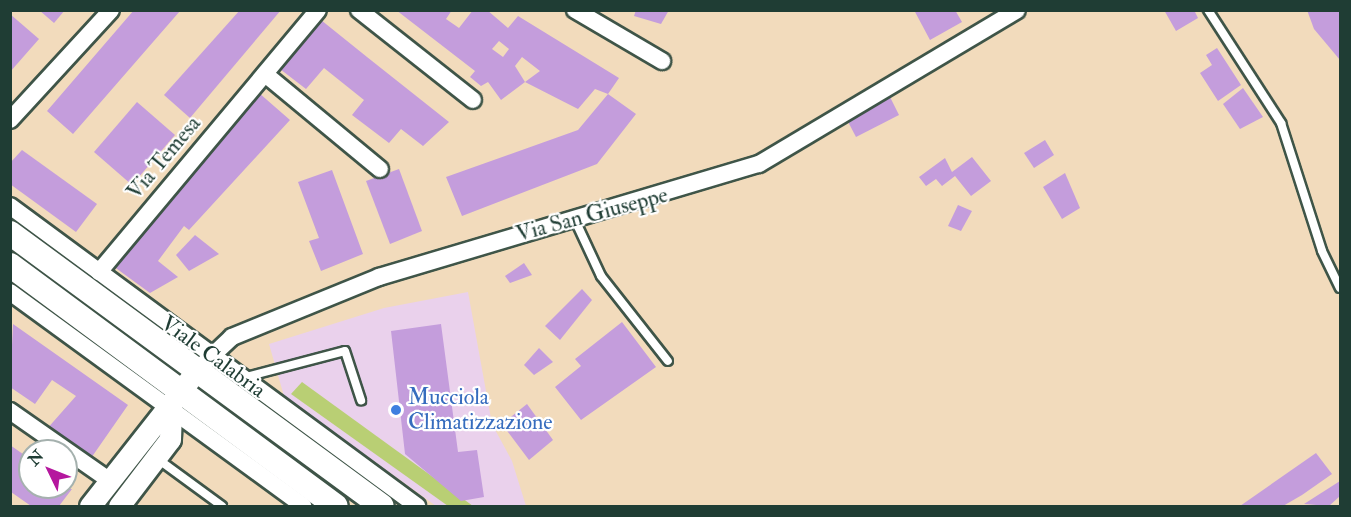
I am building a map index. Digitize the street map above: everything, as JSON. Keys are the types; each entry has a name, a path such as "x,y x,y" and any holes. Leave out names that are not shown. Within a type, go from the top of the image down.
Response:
{"main road":[{"name":"Viale Calabria","path":"10,233 203,363 381,507"},
{"name":"Viale Calabria","path":"10,265 176,398 336,507"}],"street":[{"path":"10,120 111,10"},
{"name":"Via Temesa","path":"99,272 318,10"},
{"path":"359,10 473,100"},
{"path":"575,10 662,61"},
{"name":"Via San Giuseppe","path":"90,507 150,424 176,398 203,363 232,337 380,277 573,217 643,203 759,164 1017,10"},
{"path":"265,74 381,169"},
{"name":"Viale Calabria","path":"10,206 99,272 203,363 241,378 417,507"},
{"name":"Viale Calabria","path":"10,292 176,398 303,507"},
{"path":"119,507 170,440 176,398"},
{"path":"10,411 109,480"}],"lane":[{"path":"1208,10 1281,123 1322,251 1341,288"},
{"path":"573,217 601,276 668,362"},
{"path":"241,378 345,351 361,400"},
{"path":"155,457 222,507"}],"shaded area":[{"name":"Mucciola Climatizzazione","path":"468,292 492,424 512,461 526,506 436,506 284,396 269,344 384,308"}],"green space":[{"path":"302,382 473,506 448,506 291,394"}],"building":[{"path":"39,10 65,10 54,23"},
{"path":"134,10 187,10 180,11 73,134 47,111"},
{"path":"240,10 281,10 190,118 164,95"},
{"path":"396,10 452,10 446,19 459,28 473,10 487,10 508,28 518,16 619,78 608,94 595,89 578,109 525,82 501,100 488,82 481,86 470,77 475,71","holes":["499,41 509,49 503,57 492,49","522,57 540,71 525,82 515,66"]},
{"path":"636,10 669,10 661,24 634,16"},
{"path":"914,10 955,10 962,22 930,40"},
{"path":"1164,10 1194,10 1198,18 1176,31"},
{"path":"1307,10 1340,10 1340,60 1314,29"},
{"path":"10,14 39,39 10,72"},
{"path":"321,20 449,122 423,146 401,129 389,143 352,115 364,100 324,68 306,89 280,69"},
{"path":"1217,48 1241,85 1218,101 1200,73 1212,65 1206,55"},
{"path":"1243,88 1263,117 1240,129 1223,104"},
{"path":"259,93 290,120 189,230 184,226 158,261 178,277 150,293 113,266"},
{"path":"888,93 899,115 856,137 845,116"},
{"path":"608,94 636,114 597,164 462,216 446,177 578,130"},
{"path":"137,102 175,135 132,185 94,152"},
{"path":"1045,140 1054,155 1034,168 1024,153"},
{"path":"22,150 97,204 76,232 10,184 10,163"},
{"path":"972,157 991,181 971,196 955,176 942,186 936,179 926,186 919,177 945,158 952,172"},
{"path":"399,169 422,231 390,244 366,181"},
{"path":"332,170 363,254 321,271 309,241 319,238 298,182"},
{"path":"1065,173 1080,208 1062,219 1043,187"},
{"path":"958,205 972,211 961,231 948,226"},
{"path":"195,235 219,254 189,271 176,255"},
{"path":"524,263 532,275 510,283 505,276"},
{"path":"582,289 592,300 560,340 545,326"},
{"path":"622,322 656,367 581,420 555,387 581,366 575,359"},
{"path":"13,324 128,405 89,461 78,453 78,439 58,439 46,430 76,396 52,380 35,404 10,387"},
{"path":"441,324 458,452 477,450 484,497 461,501 405,454 391,331"},
{"path":"539,348 553,362 534,375 524,365"},
{"path":"527,404 553,440 529,460 502,424"},
{"path":"10,445 18,451 18,497 11,492"},
{"path":"1316,453 1332,474 1302,495 1283,506 1240,506"},
{"path":"1340,481 1340,496 1329,506 1304,504"},
{"path":"21,499 64,499 59,506 31,506"}],"place":[{"name":"Mucciola Climatizzazione","path":"396,410"}]}
